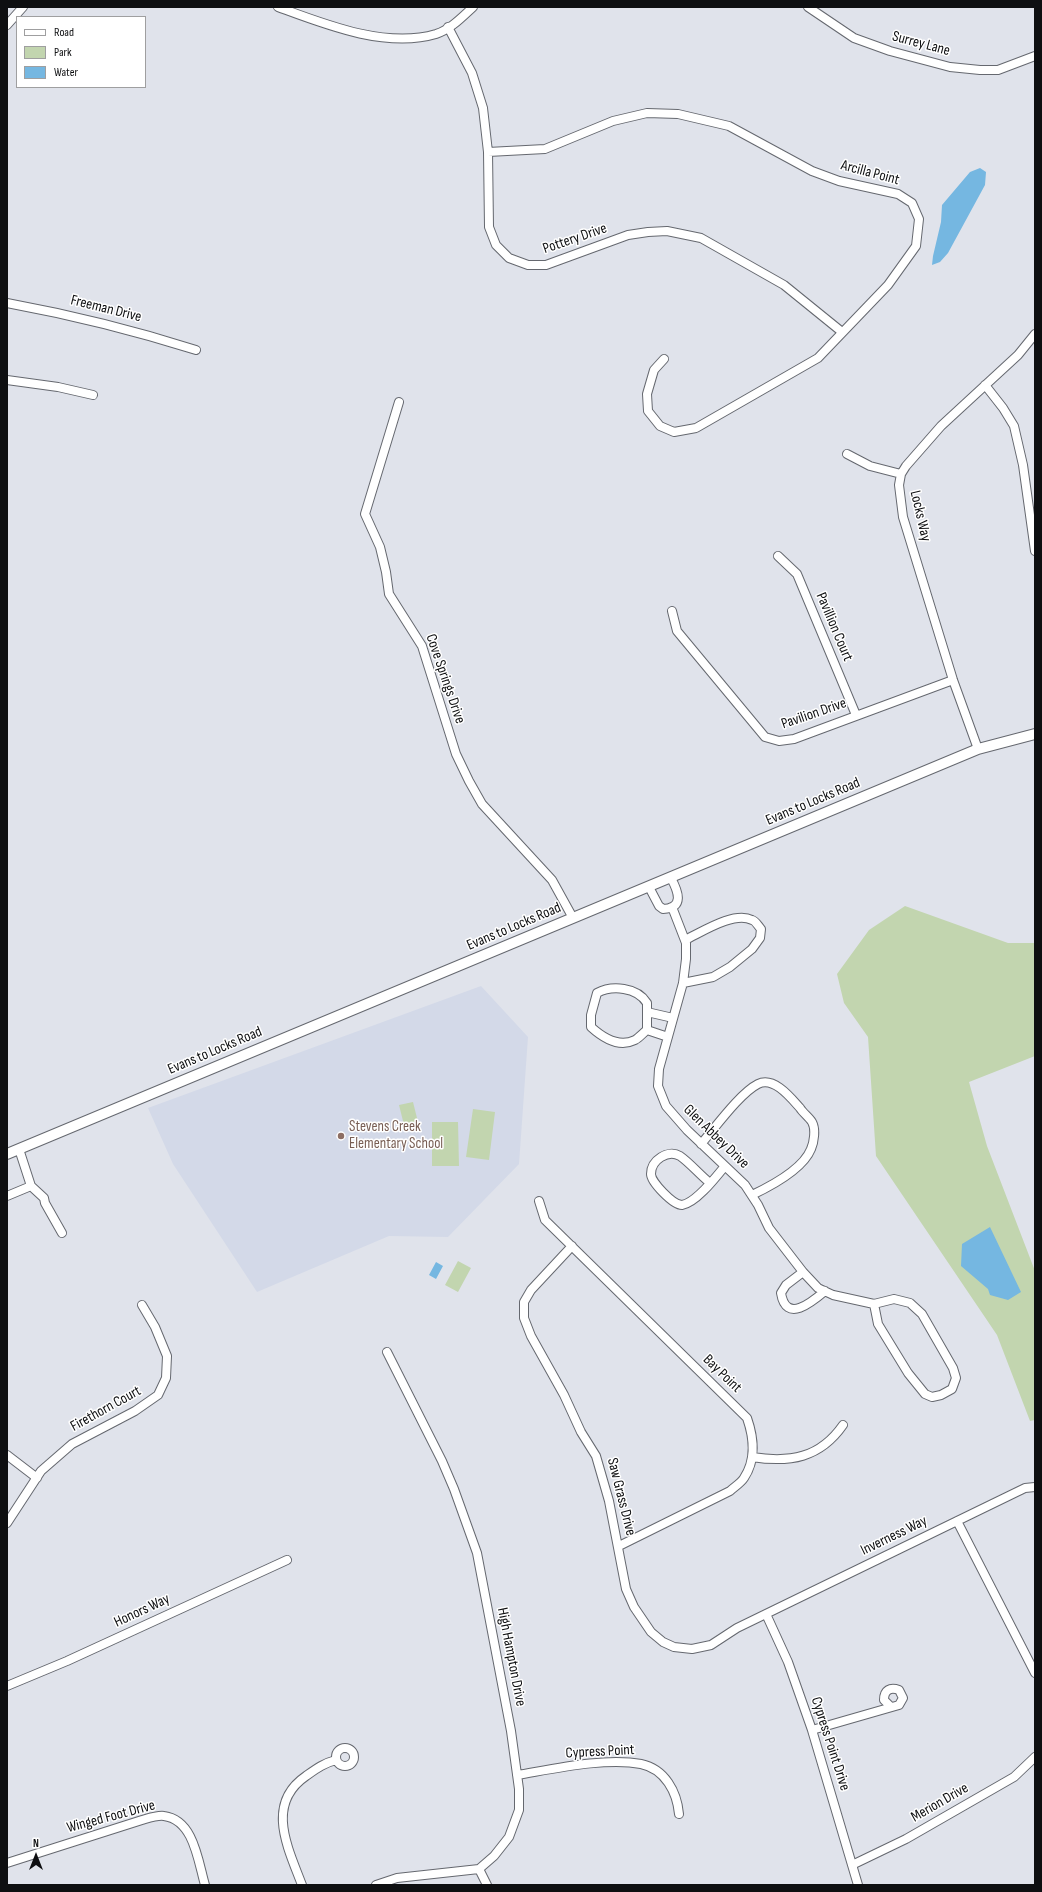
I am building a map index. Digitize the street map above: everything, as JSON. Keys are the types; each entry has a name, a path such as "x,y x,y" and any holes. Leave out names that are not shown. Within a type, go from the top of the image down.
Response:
{"street":[{"path":"7,25 23,7"},
{"path":"278,7 338,28 371,36 412,38 436,34 455,24 473,7"},
{"name":"Surrey Lane","path":"808,7 854,38 890,51 950,67 998,70 1035,56"},
{"name":"Pottery Drive","path":"448,27 474,80 483,108 488,152 489,227 496,245 509,258 528,265 546,265 628,236 648,232 667,231 701,238 784,285 842,332"},
{"name":"Arcilla Point","path":"488,152 544,149 612,121 647,113 678,114 729,126 812,171 840,181 898,194 912,203 919,219 916,246 888,285 818,358 696,428 674,432 660,426 648,411 646,394 654,370 664,359"},
{"name":"Freeman Drive","path":"7,303 70,314 140,332 196,350"},
{"name":"Locks Way","path":"978,749 952,680 903,517 898,485 901,474 906,466 941,426 1018,355 1035,334"},
{"path":"7,380 58,387 93,395"},
{"path":"985,386 1004,408 1014,426 1023,465 1034,532 1035,551"},
{"name":"Cove Springs Drive","path":"399,402 365,514 380,547 389,594 422,646 456,754 482,804 552,880 573,918"},
{"path":"847,454 870,466 901,474"},
{"name":"Pavillion Court","path":"778,556 796,574 856,715"},
{"name":"Pavilion Drive","path":"672,611 677,631 765,737 780,741 794,739 952,680"},
{"name":"Evans to Locks Road","path":"7,1154 672,878 978,749 1035,734"},
{"path":"649,887 659,906 663,909 672,907 678,899 677,889 672,878"},
{"name":"Glen Abbey Drive","path":"672,907 685,940 686,959 683,984 659,1069 658,1086 666,1106 701,1144 745,1185 758,1204 769,1228 803,1272 818,1288 833,1295 874,1304 894,1299 910,1303 922,1314 953,1368 956,1378 952,1389 941,1395 932,1397 924,1394 908,1373 878,1324 874,1304"},
{"path":"683,984 713,977 730,967 752,949 760,938 761,929 754,920 744,917 734,917 685,940"},
{"path":"625,989 638,994 646,1002 647,1030 636,1040 625,1043 611,1040 600,1035 591,1027 594,1002 597,993 604,990 625,989"},
{"path":"647,1012 673,1018"},
{"path":"647,1030 668,1037"},
{"path":"701,1144 743,1096 758,1084 769,1084 778,1087 790,1097 812,1121 814,1128 811,1149 800,1164 773,1185 752,1195"},
{"path":"19,1149 31,1186 44,1198 62,1233"},
{"path":"710,1183 680,1156 670,1153 663,1155 654,1164 651,1173 652,1180 674,1203 682,1205 693,1201 710,1183 725,1166"},
{"path":"7,1196 31,1186"},
{"name":"Bay Point","path":"539,1201 544,1220 747,1418 752,1433 753,1451 750,1466 743,1480 730,1491 618,1546"},
{"name":"Saw Grass Drive","path":"572,1246 531,1290 524,1302 524,1318 531,1336 564,1395 581,1432 596,1456 609,1501 626,1589 634,1607 651,1632 663,1642 674,1647 692,1649 711,1645 737,1628 766,1614"},
{"path":"803,1272 786,1285 781,1293 786,1305 792,1308 800,1309 807,1306 825,1291"},
{"name":"Firethorn Court","path":"7,1523 36,1478 72,1444 135,1411 158,1395 166,1378 167,1356 155,1327 142,1304"},
{"name":"High Hampton Drive","path":"387,1352 454,1489 476,1553 511,1731 517,1775 519,1810 509,1837 494,1856 479,1869"},
{"path":"752,1457 774,1460 795,1458 815,1450 833,1439 843,1425"},
{"path":"7,1455 36,1478"},
{"name":"Inverness Way","path":"766,1614 1025,1488 1035,1487"},
{"path":"957,1521 1035,1673"},
{"name":"Honors Way","path":"7,1686 68,1661 287,1560"},
{"name":"Cypress Point Drive","path":"766,1614 788,1662 812,1730 858,1885"},
{"path":"812,1730 877,1712 890,1706"},
{"name":"Merion Drive","path":"852,1865 906,1839 1014,1777 1035,1757"},
{"path":"302,1885 283,1827 282,1808 290,1791 302,1779 324,1764 336,1760"},
{"name":"Cypress Point","path":"517,1775 608,1763 643,1764 666,1779 675,1792 679,1814"},
{"name":"Winged Foot Drive","path":"7,1863 142,1820 163,1816 178,1820 190,1834 205,1885"},
{"path":"376,1885 397,1878 479,1869 487,1885"}],"shaded area":[{"name":"Stevens Creek Elementary School","path":"481,986 528,1037 519,1164 448,1237 389,1236 257,1292 173,1164 148,1108"}],"green space":[{"path":"905,906 1008,943 1035,943 1035,1056 969,1082 987,1146 1035,1271 1035,1420 1030,1421 997,1335 876,1156 868,1037 844,1003 837,974 869,930"},
{"path":"413,1102 418,1122 404,1125 399,1105"},
{"path":"473,1109 495,1112 489,1160 466,1157"},
{"path":"432,1122 458,1122 459,1166 432,1166"},
{"path":"458,1261 471,1268 458,1292 445,1285"}],"water":[{"path":"980,168 986,172 985,185 948,253 940,262 932,265 941,222 942,205 970,172"},
{"path":"990,1227 1021,1292 1008,1300 990,1295 988,1289 961,1266 962,1244"},
{"path":"436,1262 443,1266 436,1279 429,1275"}],"place":[{"name":"Stevens Creek Elementary School","path":"341,1136"}]}
